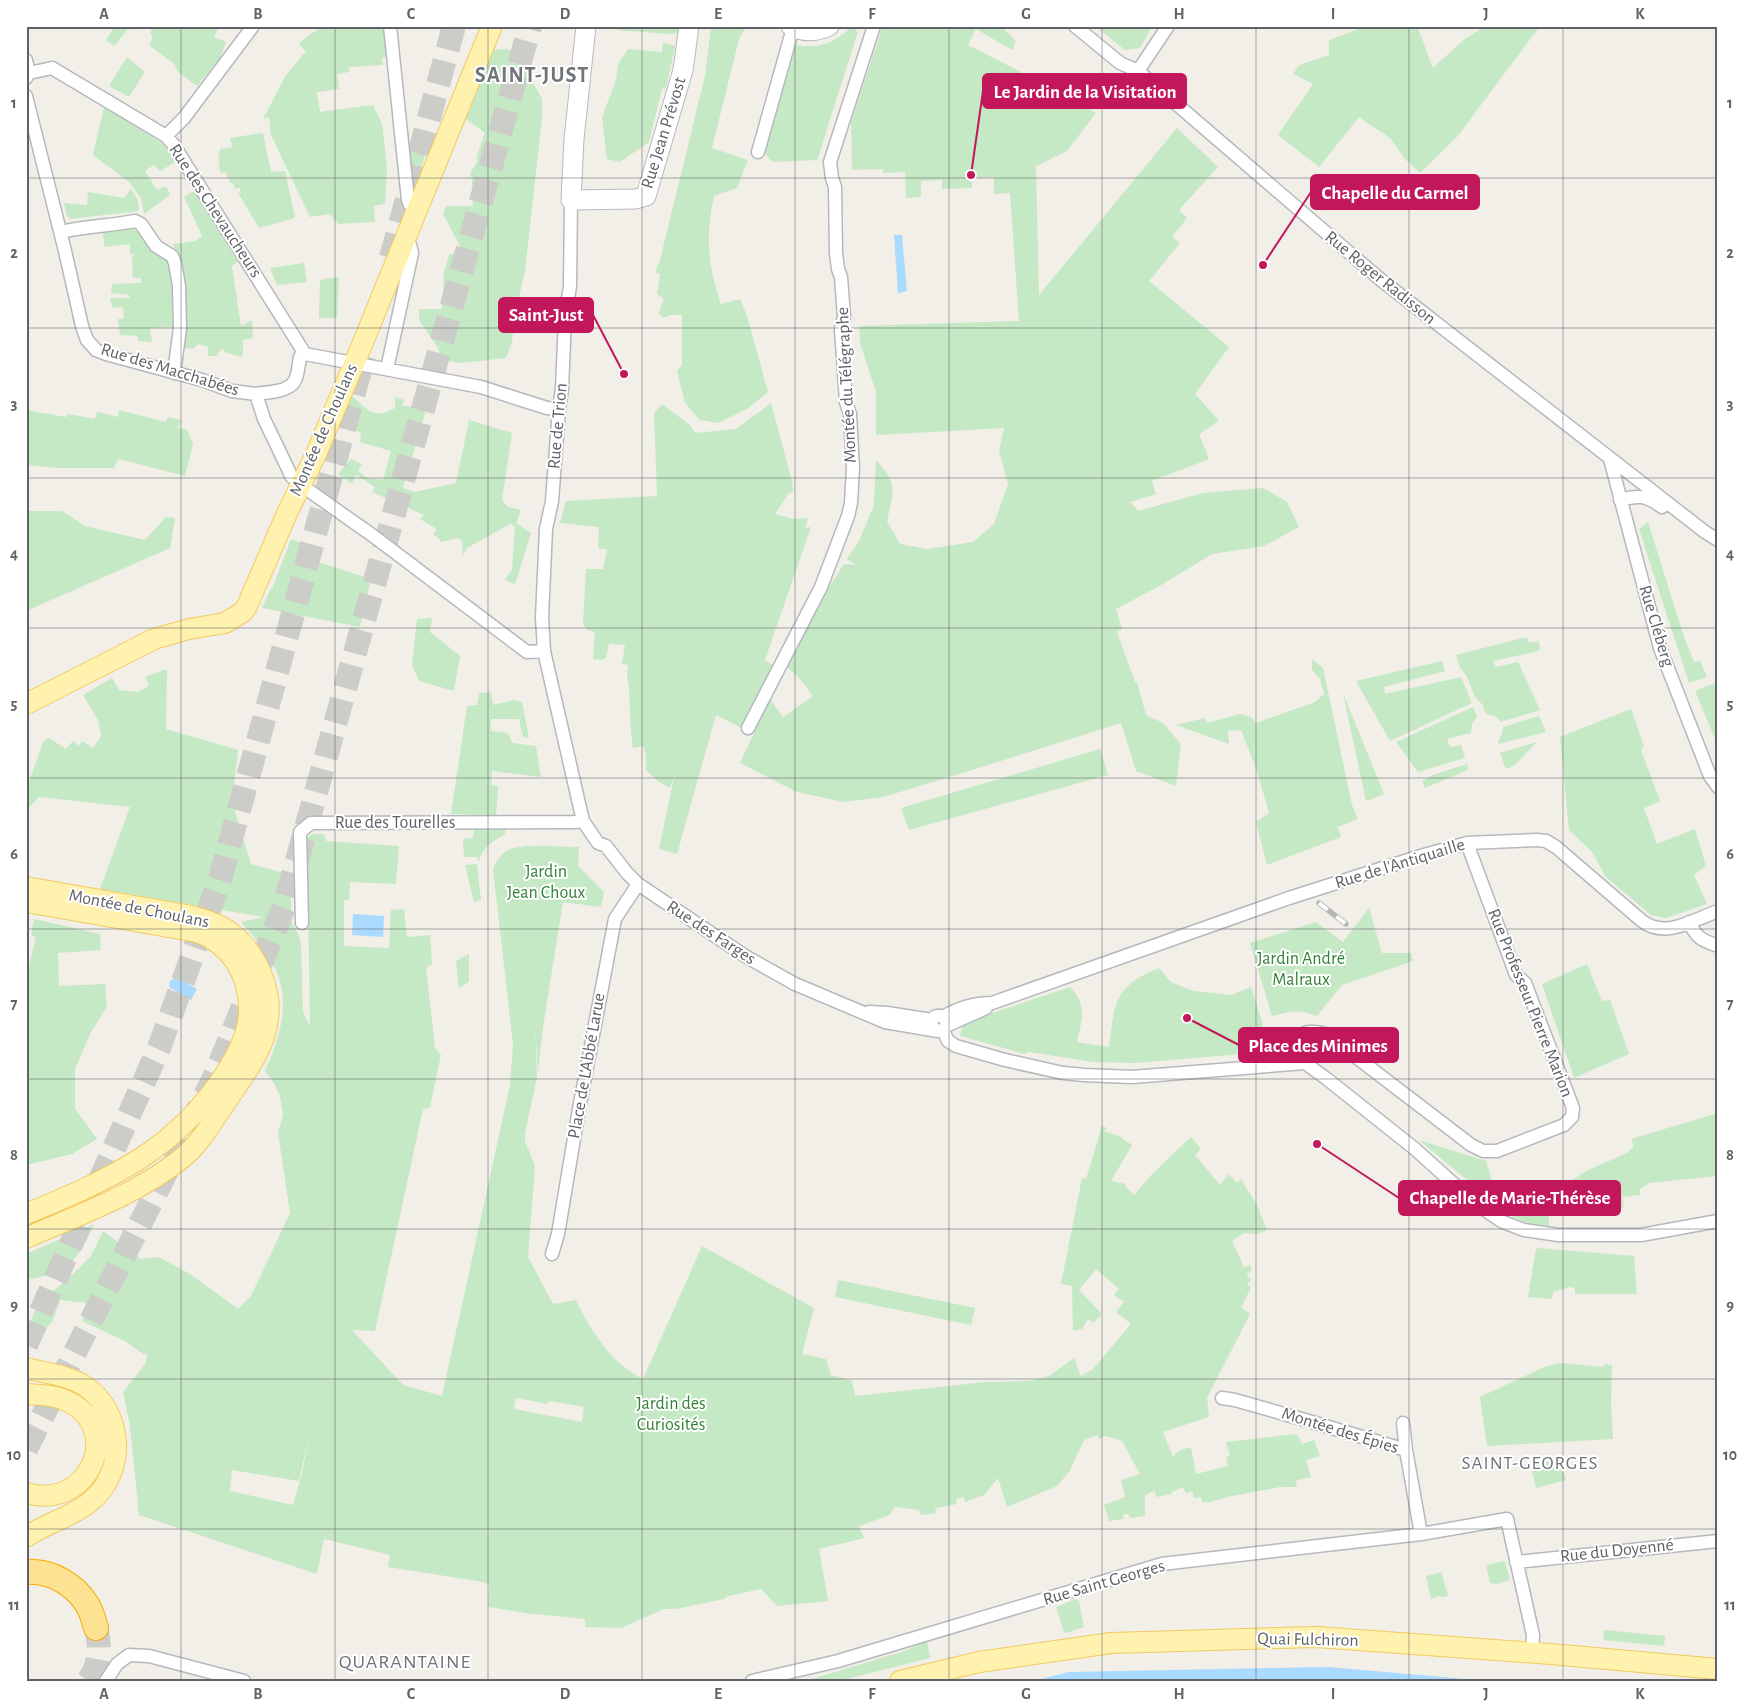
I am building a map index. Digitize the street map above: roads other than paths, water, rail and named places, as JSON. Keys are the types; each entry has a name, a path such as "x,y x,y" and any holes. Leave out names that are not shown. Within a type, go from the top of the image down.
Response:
{"highway":[{"path":"26,1572 53,1576 72,1588 88,1606 96,1628"}],"main road":[{"name":"Montée de Choulans","path":"26,704 154,639 188,629 225,623 243,612 354,362 492,26"},
{"name":"Montée de Choulans","path":"26,887 192,916 213,922 230,932 252,956 265,983 269,1010 265,1036 257,1053 209,1127 188,1152 165,1170 120,1196 26,1238"},
{"name":"Montée de Choulans","path":"26,902 197,932 209,937 221,945 236,963 246,983 250,1009 247,1033 235,1058 203,1104 174,1134 151,1152 112,1176 26,1214"},
{"path":"26,1368 78,1382 90,1390 111,1416 117,1446 110,1478 96,1497 80,1509 26,1537"},
{"path":"26,1394 59,1398 77,1407 91,1425 95,1446 92,1466 85,1478 72,1488 66,1492 50,1496 36,1496 26,1493"},
{"name":"Quai Fulchiron","path":"900,1681 979,1662 1111,1643 1317,1637 1532,1652 1718,1669"}],"street":[{"path":"166,136 184,118 253,26"},
{"path":"390,26 408,200 410,205 418,208"},
{"name":"Rue de Trion","path":"584,820 544,651 542,617 546,535 552,501 559,410 562,398 565,318 570,286 574,139 586,26"},
{"name":"Rue Jean Prévost","path":"571,200 636,199 646,196 683,70 689,26"},
{"path":"758,152 792,27 806,31 820,30 829,26"},
{"name":"Montée du Télégraphe","path":"748,728 821,587 848,516 851,503 853,468 850,414 846,402 841,329 844,317 841,277 836,253 835,187 830,162 874,26"},
{"name":"Rue Roger Radisson","path":"1075,26 1120,62 1138,71 1381,280 1610,459 1718,540"},
{"path":"1138,71 1168,26"},
{"path":"26,60 28,76"},
{"name":"Rue des Chevaucheurs","path":"28,76 52,68 166,136 178,152 303,351"},
{"name":"Rue des Macchabées","path":"26,96 61,232 82,326 87,340 96,350 232,391 256,394 264,419 291,476 301,485 372,534 527,652 544,651"},
{"path":"61,232 135,220 140,223 156,246 172,256 176,263 179,286 180,328 174,373"},
{"path":"387,369 412,253 410,245 404,243"},
{"path":"256,394 279,391 293,384 303,351 481,388 559,410"},
{"name":"Rue Cléberg","path":"1610,459 1660,648 1710,776 1718,787"},
{"name":"Rue Roger Radisson","path":"1620,500 1635,496 1651,499 1677,518 1692,522"},
{"name":"Rue des Farges","path":"584,820 598,843 606,846 638,884 745,956 795,984 885,1022 940,1025"},
{"name":"Rue des Tourelles","path":"302,923 300,832 311,823 574,822 584,820"},
{"name":"Rue de l'Antiquaille","path":"940,1025 986,1008 992,1003 1298,895 1467,843 1546,841 1556,847 1648,926 1655,929 1670,929 1718,910"},
{"name":"Rue Professeur Pierre Marion","path":"1295,1062 1297,1040 1302,1035 1315,1030 1326,1034 1471,1145 1483,1151 1497,1151 1510,1147 1564,1125 1572,1117 1573,1108 1525,983 1516,975 1467,843"},
{"name":"Place de L'Abbé Larue","path":"552,1254 558,1234 582,1090 615,919 638,884"},
{"path":"1690,922 1693,931 1700,940 1718,946"},
{"path":"940,1025 948,1041 956,1046 1005,1060 1063,1073 1141,1076 1295,1062 1305,1063 1415,1150 1476,1204 1504,1222 1524,1230 1558,1235 1641,1235 1718,1221"},
{"name":"Montée des Épies","path":"1222,1398 1296,1417 1406,1450 1421,1534"},
{"path":"1402,1423 1406,1450"},
{"name":"Rue Saint Georges","path":"752,1681 770,1679 838,1661 1162,1564 1421,1534 1507,1519 1516,1562"},
{"name":"Rue du Doyenné","path":"1516,1562 1718,1541"},
{"path":"1516,1562 1533,1635 1532,1652"},
{"path":"106,1681 117,1664 129,1654 149,1656 244,1681"}],"water":[{"path":"894,235 902,235 907,291 898,293"},
{"path":"353,914 384,916 383,937 352,935"},
{"path":"176,977 197,989 191,1000 169,987 170,981"},
{"path":"1328,1667 1489,1681 1033,1681 1069,1672"}],"tunnel":[{"path":"391,258 454,26"},
{"path":"26,1449 213,1080 284,907 530,26"},
{"path":"26,1345 159,1048 220,879 364,356"},
{"path":"88,1681 95,1669 98,1656 99,1642 96,1628"}],"railway":[{"path":"1319,903 1346,924"}],"place":[{"name":"Le Jardin de la Visitation","path":"971,175"},
{"name":"Chapelle du Carmel","path":"1263,265"},
{"name":"Saint-Just","path":"624,374"},
{"name":"Place des Minimes","path":"1187,1018"},
{"name":"Chapelle de Marie-Thérèse","path":"1317,1144"}],"district":[{"name":"SAINT-JUST","path":"532,75"},
{"name":"SAINT-GEORGES","path":"1530,1463"},
{"name":"QUARANTAINE","path":"405,1662"}],"park label":[{"name":"Jardin Jean Choux","path":"546,882"},
{"name":"Jardin André Malraux","path":"1301,970"},
{"name":"Jardin des Curiosités","path":"671,1414"}]}
